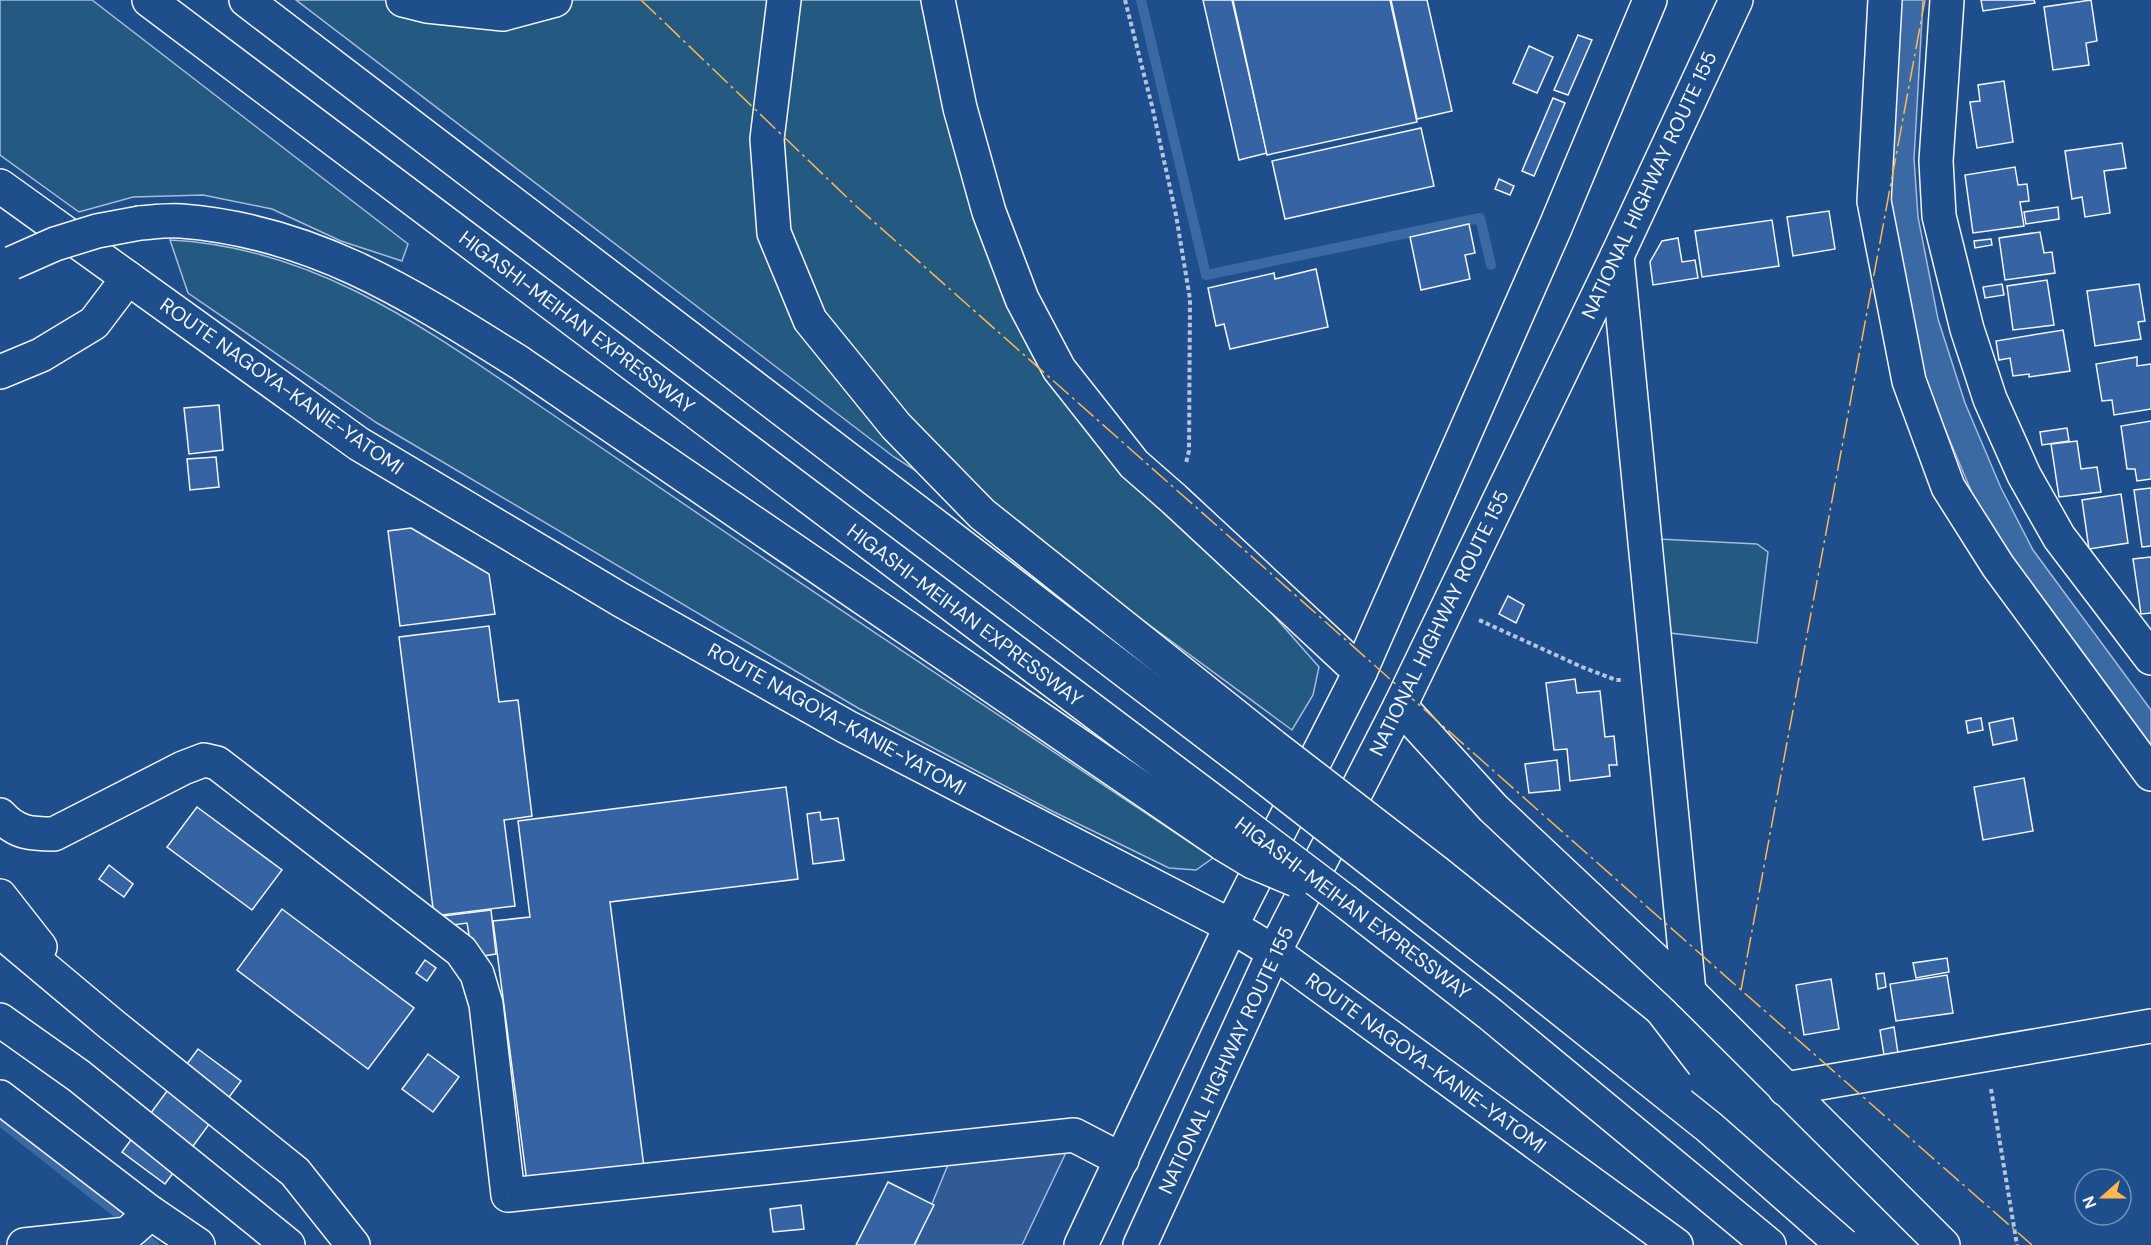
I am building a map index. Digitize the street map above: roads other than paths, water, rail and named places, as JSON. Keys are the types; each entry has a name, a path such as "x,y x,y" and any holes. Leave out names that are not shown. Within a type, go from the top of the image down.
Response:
{"main road":[{"name":"HIGASHI-MEIHAN EXPRESSWAY","path":"149,0 1228,831 1345,901 1491,1014 1769,1245"},
{"path":"246,0 1265,759"},
{"path":"403,0 428,6 503,14 555,0"},
{"path":"784,0 767,139 774,233 810,320 896,426 982,514 1265,759 1521,977 1709,1127 1843,1245"},
{"path":"938,0 960,108 989,212 1022,298 1059,369 1134,464 1360,672"},
{"path":"1081,1245 1231,926 1360,672 1550,238 1650,0"},
{"name":"NATIONAL HIGHWAY ROUTE 155","path":"1140,1245 1274,952 1400,706 1617,256 1736,0"},
{"path":"1885,0 1874,201 1909,381 1948,487 1998,566 2151,774"},
{"path":"1947,0 1936,161 1939,216 1967,329 1990,399 2024,476 2059,537 2151,658"},
{"name":"ROUTE NAGOYA-KANIE-YATOMI","path":"0,186 359,444 621,600 847,727 1231,926 1274,952 1676,1245"},
{"path":"6,266 55,244 97,231 140,223 178,220 227,226 321,252 431,307 520,363 1228,831"},
{"path":"1617,256 1689,992"},
{"path":"0,372 41,355 94,323 128,278"},
{"path":"1400,706 1493,808 1689,992 1943,1245"},
{"path":"0,815 10,826 31,834 54,834 183,768 204,760 217,763 461,951 477,974 486,1004 508,1195 1074,1135 1122,1160"},
{"path":"0,896 46,954 111,1024"},
{"path":"0,931 295,1172 353,1245"},
{"path":"0,999 79,1076"},
{"path":"0,1020 79,1076 288,1245"},
{"path":"1785,1089 2151,1026"},
{"path":"0,1097 151,1213 198,1245"},
{"path":"24,1245 127,1234 151,1213"}],"waterway":[{"path":"1141,0 1206,275 1480,218 1491,265"},
{"path":"0,1121 116,1212"},
{"path":"147,1240 154,1245"}]}
